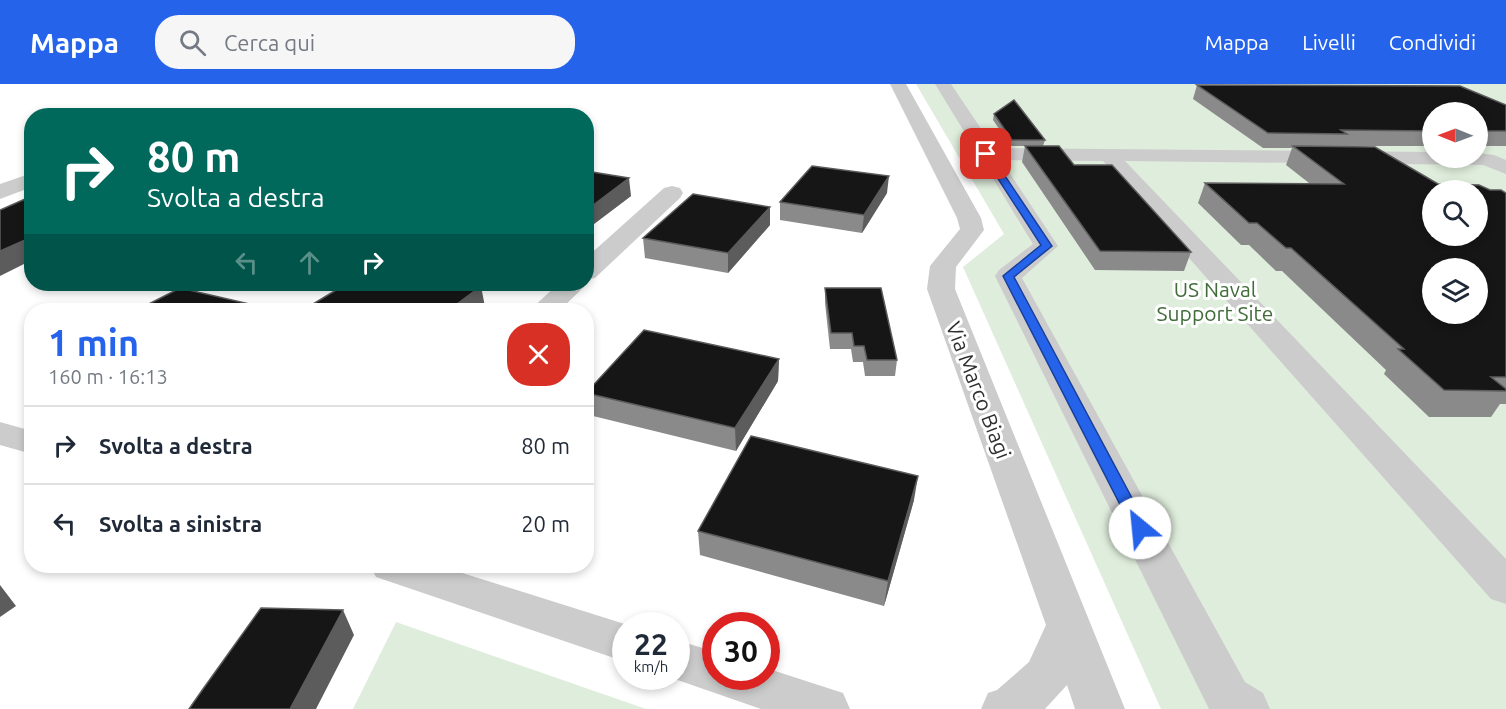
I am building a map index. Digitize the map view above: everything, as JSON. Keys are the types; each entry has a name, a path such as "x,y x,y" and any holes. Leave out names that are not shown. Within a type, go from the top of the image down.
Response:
{"street":[{"name":"Via Marco Biagi","path":"898,84 969,218 972,230 943,266 941,289 1100,709"},
{"path":"943,84 1046,246 1008,276 1228,697 1245,709"},
{"path":"986,154 1497,159 1506,168"},
{"path":"1108,155 1506,587"},
{"path":"0,192 24,183"},
{"path":"594,265 672,193"},
{"path":"552,303 566,291"},
{"path":"0,433 24,440"},
{"path":"412,573 612,638"},
{"path":"1011,709 1047,676 1068,626"},
{"path":"768,690 825,709"}],"green space":[{"name":"US Naval Support Site","path":"916,84 1506,84 1506,709 1161,709 963,267 1004,234"},
{"path":"396,622 646,709 353,709"}],"building":[{"path":"1197,85 1460,86 1506,105 1506,131 1488,131 1488,102 1422,102 1422,131 1341,130 1347,134 1268,133"},
{"path":"1014,100 1045,140 1012,140 994,114"},
{"path":"1025,146 1059,146 1074,165 1112,165 1191,252 1100,251"},
{"path":"1293,146 1375,147 1431,180 1422,180 1422,246 1488,246 1488,189 1501,190 1506,193 1506,377 1491,377 1506,391 1444,390 1398,349 1404,349 1291,248 1286,248 1257,223 1249,223 1205,183 1344,184"},
{"path":"812,166 889,176 864,215 780,202"},
{"path":"594,172 629,178 594,204"},
{"path":"693,194 770,207 728,253 643,238"},
{"path":"24,200 24,240 0,251 0,210"},
{"path":"825,288 881,288 897,360 867,360 864,346 854,346 852,333 831,333"},
{"path":"174,291 193,291 245,303 151,303"},
{"path":"334,291 474,291 458,303 315,303"},
{"path":"644,330 779,359 735,428 594,395 594,384"},
{"path":"751,436 918,476 888,581 698,531"},
{"path":"261,608 343,610 290,709 189,709 203,689"}],"route":[{"path":"986,154 1046,246 1008,276 1140,528"}]}
